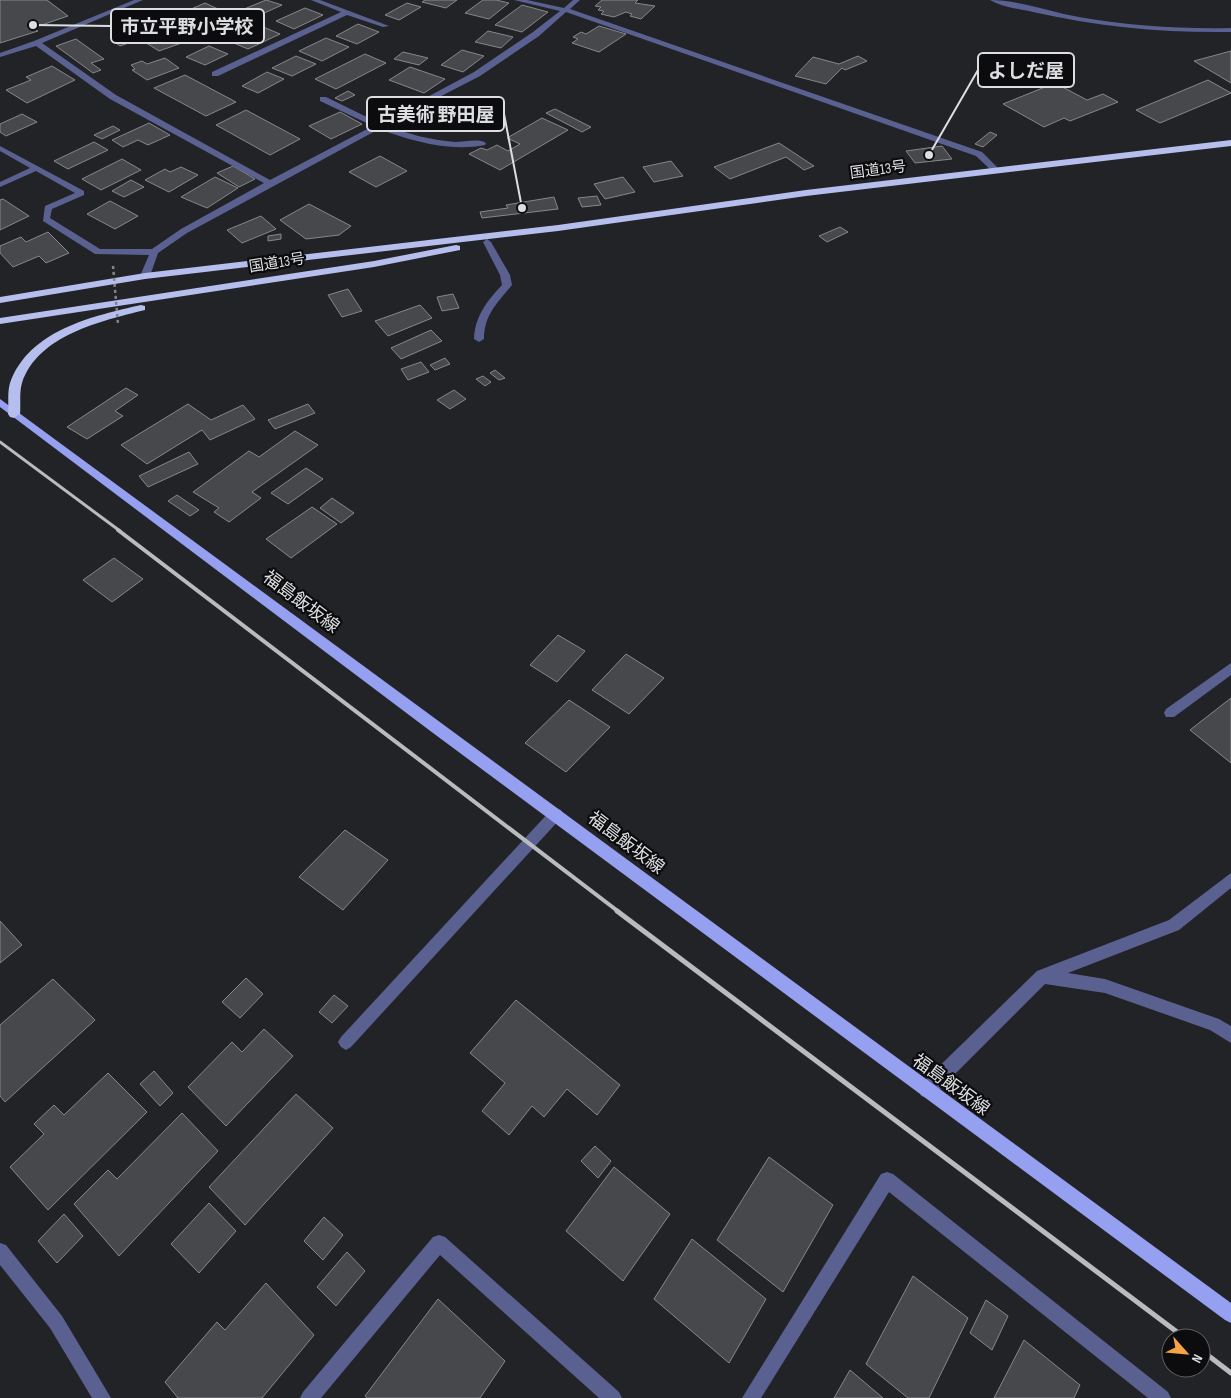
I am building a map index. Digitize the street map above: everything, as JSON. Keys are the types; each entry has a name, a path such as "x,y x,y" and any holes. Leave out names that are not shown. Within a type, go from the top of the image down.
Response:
{"highway":[{"name":"国道13号","path":"0,298 13,298 145,276 558,228 816,192 1231,143"},
{"name":"国道13号","path":"0,321 374,264 558,228"},
{"path":"14,414 16,383 23,368 55,338 79,325 144,308 374,264"}],"main road":[{"name":"福島飯坂線","path":"0,402 1231,1314"}],"street":[{"path":"0,55 37,43 140,0"},
{"path":"314,0 385,26"},
{"path":"517,0 565,10 979,154 997,170"},
{"path":"145,276 154,252 184,231 270,183 477,74 536,34 577,0"},
{"path":"993,0 1037,11 1105,23 1168,29 1231,30"},
{"path":"215,74 347,12"},
{"path":"37,43 113,97 270,183"},
{"path":"323,99 392,132 440,144 482,143"},
{"path":"0,148 81,193 48,208 46,219 98,252 154,252"},
{"path":"0,185 36,168"},
{"path":"479,339 478,327 483,312 507,286 505,275 487,242"},
{"path":"1170,713 1231,668"},
{"path":"346,1042 556,814"},
{"path":"927,1090 1042,976 1174,925 1231,879"},
{"path":"1042,976 1105,986 1214,1024 1231,1035"},
{"path":"751,1398 887,1180 1162,1398"},
{"path":"310,1398 439,1243 613,1398"},
{"path":"0,1251 56,1322 102,1398"}],"path":[{"path":"113,266 118,324"}],"building":[{"path":"0,0 47,0 68,16 33,28 38,31 0,43"},
{"path":"266,0 282,5 251,19 237,12"},
{"path":"425,0 457,0 446,8 422,2"},
{"path":"483,0 509,3 489,19 465,13"},
{"path":"602,0 638,0 635,3 655,6 641,19 630,16 632,14 626,12 614,17 601,14 604,11 598,10 601,7 595,6"},
{"path":"205,3 218,9 195,19 182,13"},
{"path":"407,3 421,7 399,20 385,15"},
{"path":"522,5 548,12 522,32 495,25"},
{"path":"305,8 323,15 294,29 276,21"},
{"path":"187,22 207,34 159,51 140,39"},
{"path":"358,24 379,32 357,44 336,36"},
{"path":"261,26 280,34 248,49 229,41"},
{"path":"599,26 626,34 599,52 572,43 578,39 573,37 581,32 586,34"},
{"path":"488,31 513,37 501,48 475,42"},
{"path":"128,34 137,40 120,46 112,40"},
{"path":"326,38 349,47 322,61 299,51"},
{"path":"76,39 104,59 91,63 101,70 93,73 56,46"},
{"path":"209,46 228,54 205,65 186,57"},
{"path":"462,50 484,56 463,72 441,65"},
{"path":"1231,51 1231,83 1194,61"},
{"path":"403,52 428,58 419,65 394,59"},
{"path":"365,54 386,63 336,89 315,79"},
{"path":"296,56 316,64 292,76 272,68"},
{"path":"858,56 867,61 845,70 842,68 826,84 795,76 813,57 839,64"},
{"path":"165,58 179,68 147,80 132,70 135,69 131,65 142,61 147,64"},
{"path":"52,66 75,80 27,103 6,90 31,80 26,77"},
{"path":"410,67 445,79 424,93 389,80"},
{"path":"267,72 284,79 258,93 242,86"},
{"path":"185,75 236,102 206,116 154,88"},
{"path":"1208,80 1231,93 1160,123 1136,110"},
{"path":"1055,83 1087,100 1103,94 1118,102 1070,121 1064,118 1044,127 1003,104"},
{"path":"348,91 355,95 342,101 335,98"},
{"path":"555,109 591,127 582,132 546,113"},
{"path":"246,110 300,139 270,155 216,125"},
{"path":"340,112 362,124 331,139 309,126"},
{"path":"22,114 37,122 6,136 0,132 0,124"},
{"path":"542,118 568,130 500,170 469,154 481,148 487,150 497,145 508,151 520,144 507,138"},
{"path":"149,123 170,135 148,145 138,140 123,147 112,140"},
{"path":"113,126 120,130 102,139 94,135"},
{"path":"990,132 997,135 983,147 975,144"},
{"path":"94,142 108,150 68,169 54,161"},
{"path":"779,143 814,166 804,170 786,157 730,179 714,167"},
{"path":"942,146 952,159 915,163 906,151"},
{"path":"380,156 407,171 376,187 349,172"},
{"path":"122,159 141,170 101,190 82,179"},
{"path":"671,161 683,176 654,182 643,167"},
{"path":"233,166 255,179 239,187 217,173"},
{"path":"181,167 198,175 169,192 145,180 165,169 170,172"},
{"path":"215,177 238,188 207,208 181,197"},
{"path":"623,177 635,192 605,199 594,184"},
{"path":"131,180 144,187 124,197 112,191"},
{"path":"597,196 601,205 582,207 578,198"},
{"path":"554,197 558,209 482,218 480,212 508,208 506,205"},
{"path":"3,199 29,216 0,230 0,200"},
{"path":"110,201 138,216 115,229 87,214"},
{"path":"309,204 351,226 339,235 306,239 280,220"},
{"path":"261,216 276,229 242,243 227,230"},
{"path":"840,227 848,232 827,242 819,236"},
{"path":"48,232 69,253 46,263 39,256 13,267 0,253 0,246 21,237 26,242"},
{"path":"281,234 281,239 268,241 268,236"},
{"path":"348,289 362,311 342,317 328,295"},
{"path":"453,294 459,308 442,311 437,297"},
{"path":"420,305 432,318 388,336 375,321"},
{"path":"431,330 442,341 401,359 391,348"},
{"path":"445,358 450,364 435,370 430,365"},
{"path":"421,362 429,372 408,380 401,369"},
{"path":"495,370 505,378 499,380 490,373"},
{"path":"483,376 491,382 485,386 476,379"},
{"path":"126,388 138,395 115,411 123,416 87,439 67,427"},
{"path":"454,390 466,399 450,409 437,400"},
{"path":"188,404 211,420 243,405 255,419 210,440 202,430 147,464 121,445"},
{"path":"308,404 315,413 275,429 268,420"},
{"path":"295,431 318,445 252,492 261,498 229,522 214,512 219,508 193,492 249,451 259,457"},
{"path":"189,452 198,464 148,487 139,476"},
{"path":"306,468 323,479 288,504 271,493"},
{"path":"177,495 199,510 190,516 168,501"},
{"path":"332,498 354,513 341,523 320,508"},
{"path":"312,507 337,524 291,558 266,539"},
{"path":"114,558 143,579 112,602 83,580"},
{"path":"558,635 585,651 557,682 530,665"},
{"path":"626,654 664,678 629,714 592,690"},
{"path":"1231,698 1231,763 1190,730"},
{"path":"569,700 610,727 566,772 525,743"},
{"path":"345,830 388,860 343,910 299,877"},
{"path":"0,921 22,945 0,963"},
{"path":"246,978 263,994 240,1018 222,1002"},
{"path":"53,979 95,1020 5,1102 0,1096 0,1025"},
{"path":"334,995 348,1006 332,1023 319,1012"},
{"path":"516,1000 620,1085 597,1115 567,1089 544,1117 532,1106 509,1135 482,1111 505,1083 470,1053"},
{"path":"264,1029 293,1056 226,1126 188,1087 232,1042 242,1052"},
{"path":"154,1071 173,1093 160,1106 140,1084"},
{"path":"108,1073 147,1112 48,1210 10,1167 44,1134 34,1124 54,1105 64,1115"},
{"path":"296,1094 333,1128 245,1225 209,1187"},
{"path":"182,1113 218,1151 119,1256 74,1204 108,1170 117,1179"},
{"path":"595,1146 611,1161 598,1178 581,1161"},
{"path":"769,1157 833,1205 783,1292 717,1240"},
{"path":"614,1167 670,1214 623,1281 566,1231"},
{"path":"209,1203 236,1231 199,1273 171,1244"},
{"path":"64,1214 83,1236 57,1263 38,1241"},
{"path":"324,1217 343,1235 323,1260 304,1241"},
{"path":"692,1239 766,1299 729,1363 654,1299"},
{"path":"347,1252 365,1271 336,1306 317,1287"},
{"path":"913,1276 968,1318 929,1398 908,1398 866,1364"},
{"path":"266,1283 314,1335 262,1398 178,1398 165,1382 217,1322 225,1330"},
{"path":"438,1299 505,1361 480,1398 367,1398 365,1396"},
{"path":"986,1300 1008,1316 992,1350 970,1333"},
{"path":"1024,1340 1080,1385 1074,1398 994,1398"},
{"path":"850,1370 883,1398 834,1398"}],"railway":[{"path":"0,442 120,531"},
{"path":"118,530 619,912"},
{"path":"617,911 1172,1328"},
{"path":"1211,1358 1231,1373"}],"place":[{"name":"市立平野小学校","path":"33,25"},
{"name":"よしだ屋","path":"929,155"},
{"name":"古美術 野田屋","path":"522,208"}]}
